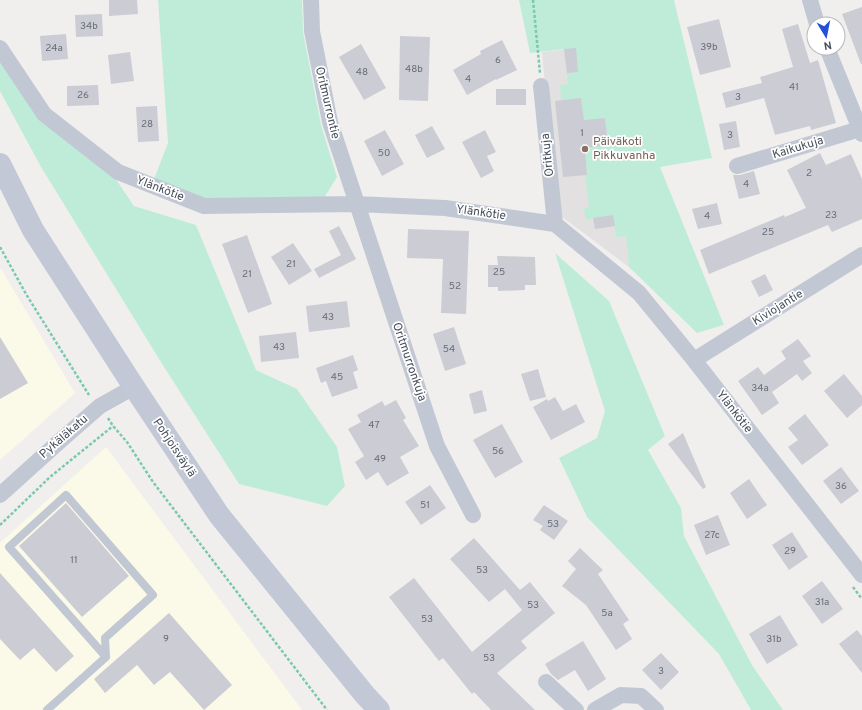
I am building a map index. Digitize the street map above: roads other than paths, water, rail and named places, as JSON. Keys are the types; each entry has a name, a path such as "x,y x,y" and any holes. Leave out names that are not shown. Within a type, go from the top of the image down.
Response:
{"main road":[{"name":"Pohjoisväylä","path":"0,164 33,230 134,387 219,515 365,695 379,710"}],"street":[{"name":"Oritmurrontie","path":"311,0 312,31 330,122 356,204"},
{"path":"810,0 815,16"},
{"name":"Ylänkötie","path":"0,48 44,114 118,172 204,206 356,204 445,208 555,224 639,293 694,360 857,581"},
{"path":"830,56 861,131"},
{"name":"Oritkuja","path":"542,86 555,224"},
{"name":"Kaikukuja","path":"737,166 861,131"},
{"name":"Oritmurronkuja","path":"356,204 438,446 473,515"},
{"name":"Kiviojantie","path":"694,360 862,255"},
{"name":"Pykäläkatu","path":"0,495 100,406 134,387"},
{"path":"546,682 576,710"},
{"path":"594,710 621,695 641,696 656,710"}],"lane":[{"path":"66,495 153,595 105,638 106,657 9,547 66,495"},
{"path":"47,710 106,657"}],"place":[{"name":"Päiväkoti Pikkuvanha","path":"585,149"}]}
